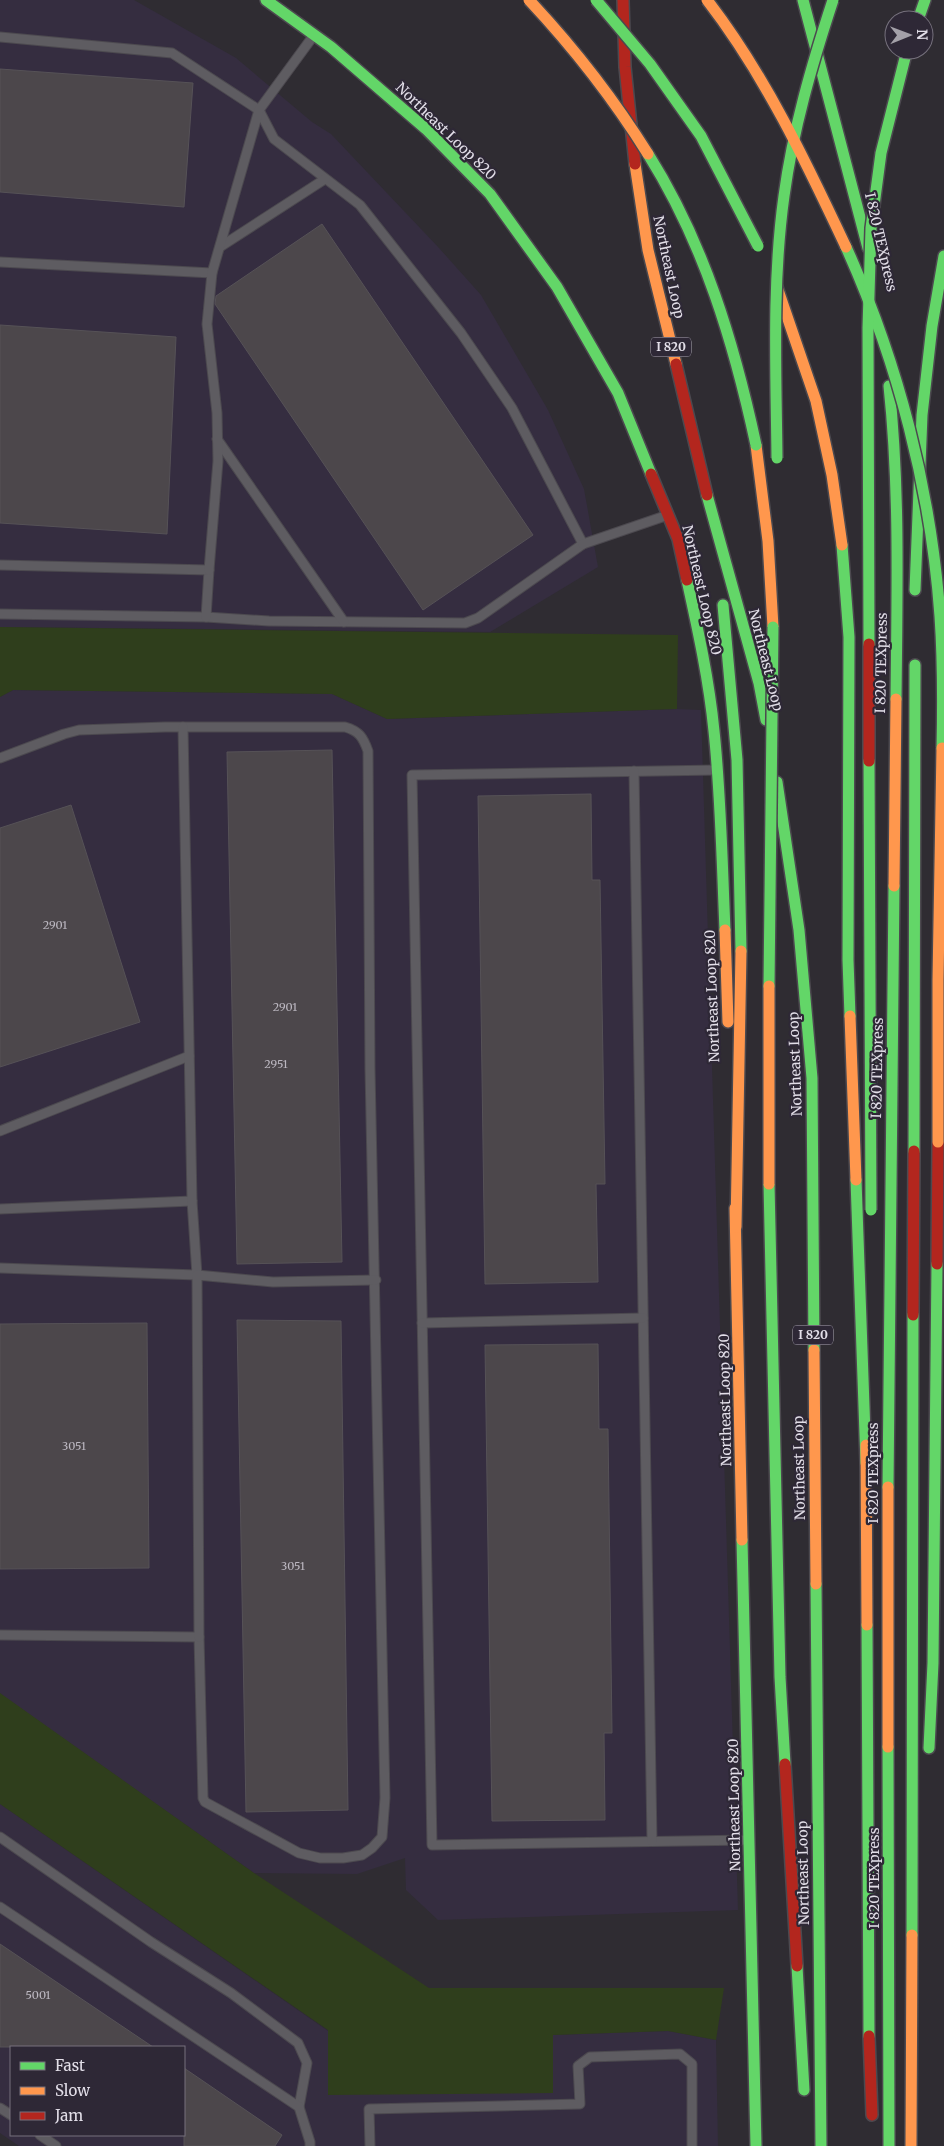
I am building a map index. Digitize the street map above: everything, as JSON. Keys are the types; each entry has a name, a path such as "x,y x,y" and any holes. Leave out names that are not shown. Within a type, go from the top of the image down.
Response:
{"main road":[{"name":"Northeast Loop 820","path":"266,0 331,48 426,129 490,194 557,287 618,393 678,539 698,632 714,729 720,803 736,1227 756,2146"},
{"path":"529,0 580,56 622,111 666,181 706,268 734,353 756,445 768,541 773,627"},
{"path":"596,0 650,64 701,136 764,260 786,312 816,401 832,475 845,562 849,637 848,960 866,1463"},
{"name":"Northeast Loop","path":"623,0 625,66 634,158 648,250 717,534 759,683 788,838 808,1004 812,1078 821,2146"},
{"path":"707,0 734,37 757,75 810,170 847,246 878,327 892,370 916,458 929,517 940,616 942,675 936,1048 938,1142 933,1663 929,1757"},
{"name":"I 820 TEXpress","path":"803,0 876,279 894,432 897,497 888,1466 889,2146"},
{"path":"777,468 778,261 784,196 805,90 833,0"},
{"path":"871,1220 868,347 870,237 878,170 890,105 904,60"},
{"path":"915,606 922,415 932,326 944,256"},
{"path":"776,508 769,939 769,1184 780,1677 805,2106"},
{"path":"717,534 717,553 735,723 742,885 736,1227"},
{"path":"911,2146 915,653"},
{"path":"938,1142 944,1114"},
{"path":"870,1249 866,1463 869,2039 872,2127"},
{"path":"910,1966 922,1917 924,1870"}],"lane":[{"path":"206,617 208,570 218,461 217,413 207,324 212,273 259,110 314,35"},
{"path":"0,37 172,53 259,110 274,139 360,205 462,333 512,408 583,544"},
{"path":"220,247 325,179"},
{"path":"0,262 212,273"},
{"path":"217,438 344,622"},
{"path":"0,614 206,617 269,621 465,622 478,618 583,544 668,515"},
{"path":"0,564 208,570"},
{"path":"0,758 79,730 183,727 345,727 356,730 364,739 368,751 370,1069 376,1280 385,1798 382,1837 362,1855 343,1858 320,1858 299,1853 205,1802 203,1798 199,1637 197,1275 192,1201 183,727"},
{"path":"717,770 412,775 432,1845 750,1840"},
{"path":"634,771 652,1842"},
{"path":"0,1132 190,1056"},
{"path":"0,1209 192,1201"},
{"path":"0,1268 197,1275 273,1282 376,1280"},
{"path":"422,1323 643,1318"},
{"path":"0,1635 199,1637"},
{"path":"0,1837 152,1942 231,1993 298,2043 307,2063 300,2107 310,2146"},
{"path":"0,1907 300,2107"},
{"path":"370,2146 369,2110 580,2104 578,2066 590,2057 680,2054 692,2064 692,2146"},
{"path":"41,2136 56,2146"}],"shaded area":[{"path":"0,0 134,0 236,58 312,122 331,134 481,295 548,410 584,489 598,567 490,632 0,627"},
{"path":"13,690 332,694 387,719 677,709 701,710 738,1910 438,1920 406,1890 405,1858 357,1874 254,1873 0,1694 0,697"},
{"path":"0,1804 328,2031 553,2093 552,2035 668,2031 716,2040 718,2146 19,2146 0,2133"}],"green space":[{"path":"0,627 678,635 677,709 387,719 332,694 13,690 0,697"},
{"path":"0,1693 254,1873 429,1988 724,1988 716,2040 668,2031 553,2035 553,2093 328,2095 328,2030 0,1804"}],"building":[{"path":"0,69 193,83 184,207 0,192"},
{"path":"322,224 533,535 423,610 215,304 216,296"},
{"path":"0,325 176,337 167,534 0,523"},
{"path":"332,750 342,1262 237,1264 227,752"},
{"path":"591,794 592,880 600,880 605,1184 596,1184 598,1282 485,1284 478,796"},
{"path":"71,805 140,1022 0,1067 0,828"},
{"path":"237,1320 341,1321 348,1810 246,1812"},
{"path":"147,1323 149,1568 0,1569 0,1324"},
{"path":"598,1344 599,1429 608,1429 612,1733 604,1733 605,1820 492,1821 485,1345"},
{"path":"0,1944 152,2046 10,2046 0,2047"},
{"path":"185,2069 282,2135 275,2146 184,2146"}],"traffic: fast":[{"path":"266,0 331,47 426,129 490,194 557,287 618,393 651,474"},
{"path":"596,0 650,64 701,136 758,246"},
{"path":"803,0 868,248"},
{"path":"777,458 776,294 780,228 792,146 804,97 833,0"},
{"path":"922,10 925,0"},
{"path":"869,644 868,328 871,228 881,153 904,60"},
{"path":"648,154 668,188 685,223 715,295 738,369 756,445"},
{"path":"846,247 865,291 896,381 920,474 936,569 940,616 942,748"},
{"path":"915,590 922,415 932,326 944,256"},
{"path":"889,386 896,503 896,699"},
{"path":"707,495 759,683 766,720"},
{"path":"842,545 849,637 848,960 850,1016"},
{"path":"687,580 712,712 720,805 725,930"},
{"path":"723,605 737,760 741,951"},
{"path":"769,986 773,627"},
{"path":"914,1151 915,665"},
{"path":"869,761 871,1210"},
{"path":"777,782 799,930 812,1078 814,1350"},
{"path":"888,1487 894,886"},
{"path":"856,1180 866,1463"},
{"path":"769,1184 780,1677 785,1764"},
{"path":"929,1748 933,1663 937,1264"},
{"path":"912,1935 913,1315"},
{"path":"742,1540 756,2146"},
{"path":"816,1584 821,2146"},
{"path":"867,1625 869,2036"},
{"path":"888,1747 889,2146"},
{"path":"797,1966 804,2090"}],"traffic: slow":[{"path":"529,0 562,36 592,74 648,154"},
{"path":"707,0 748,58 766,89 800,151 846,247"},
{"path":"635,164 648,250 676,364"},
{"path":"777,287 816,401 832,475 842,545"},
{"path":"756,445 768,541 773,627"},
{"path":"894,886 896,699"},
{"path":"938,1142 938,980 942,748"},
{"path":"725,930 728,1022"},
{"path":"736,1227 741,951"},
{"path":"769,986 769,1184"},
{"path":"850,1016 856,1180"},
{"path":"735,1208 742,1540"},
{"path":"814,1350 816,1584"},
{"path":"866,1445 867,1625"},
{"path":"888,1487 888,1747"},
{"path":"911,2146 912,1935"}],"traffic: jam":[{"path":"623,0 625,67 635,164"},
{"path":"676,364 707,495"},
{"path":"651,474 678,539 687,580"},
{"path":"869,644 869,761"},
{"path":"937,1264 938,1142 943,1120"},
{"path":"913,1315 914,1151"},
{"path":"785,1764 797,1966"},
{"path":"869,2036 872,2115"}]}
